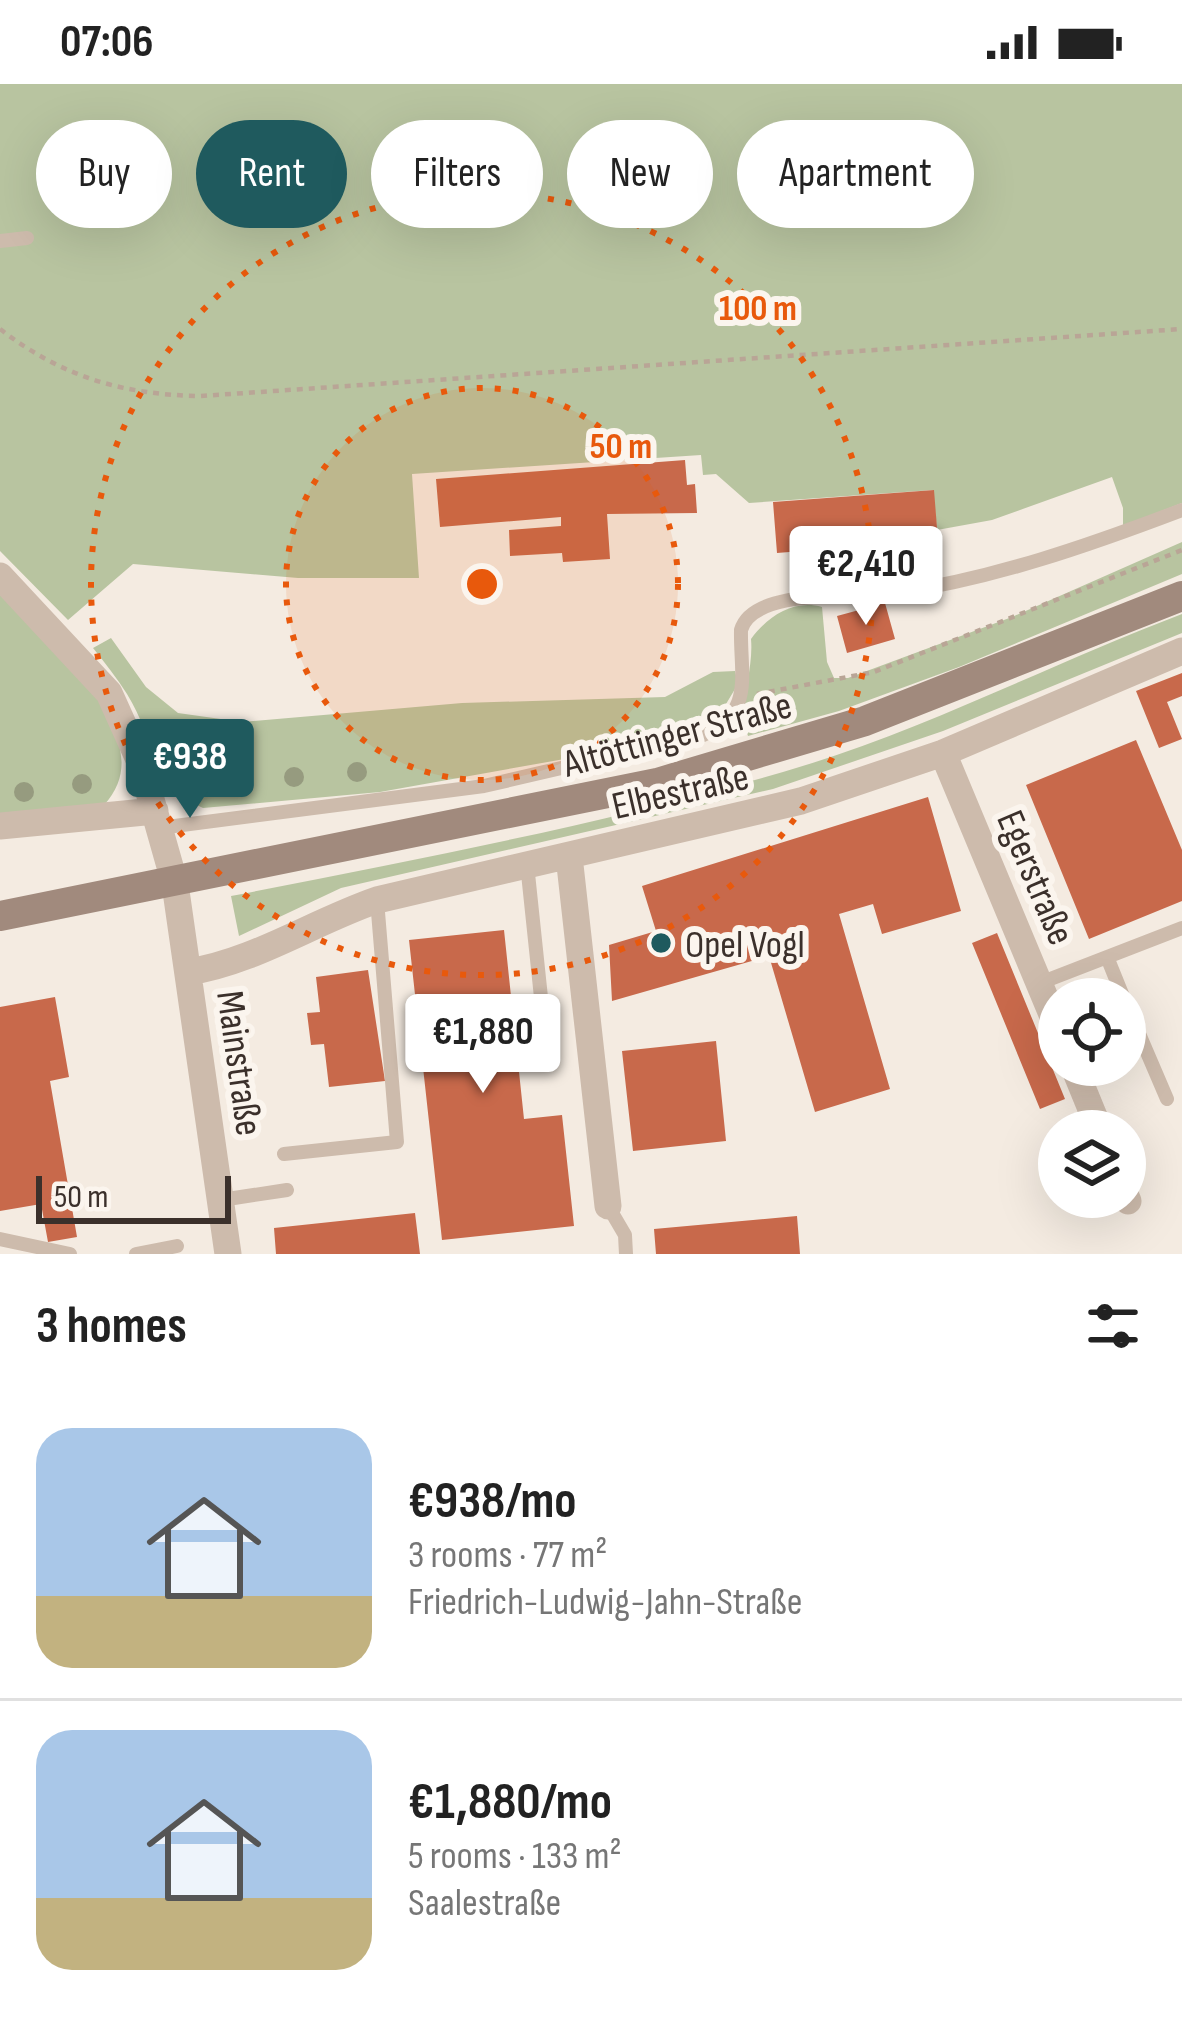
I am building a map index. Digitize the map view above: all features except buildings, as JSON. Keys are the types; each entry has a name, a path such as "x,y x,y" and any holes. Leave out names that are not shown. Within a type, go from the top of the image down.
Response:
{"main road":[{"name":"Altöttinger Straße","path":"2,913 175,884 548,808 740,760 865,721 1182,596"}],"street":[{"name":"Mainstraße","path":"0,576 110,693 134,742 175,884 228,1254"},
{"name":"Elbestraße","path":"188,972 224,966 317,920 377,900 801,801 943,753 1182,651"},
{"name":"Egerstraße","path":"943,753 1038,978"},
{"path":"0,826 157,820"},
{"path":"568,856 608,1206"}],"lane":[{"path":"0,241 27,238"},
{"path":"157,820 484,786 674,743 719,728 744,695 741,630 757,610 799,598 894,593 960,580 1028,563 1182,510"},
{"path":"527,864 548,1064"},
{"path":"284,1154 397,1142 377,900"},
{"path":"1053,978 1182,928"},
{"path":"1107,957 1116,978"},
{"path":"1146,1050 1167,1099"},
{"path":"221,1200 287,1190"},
{"path":"608,1206 625,1235 626,1254"},
{"path":"0,1239 70,1254"},
{"path":"136,1254 177,1246"}],"path":[{"path":"0,329 54,366 92,382 127,392 201,396 1182,328"},
{"path":"744,695 874,672 1182,550"}],"green space":[{"path":"0,84 1182,84 1182,503 1123,526 1123,508 1112,477 992,520 937,530 933,490 749,503 716,474 703,475 701,455 412,474 419,578 298,578 133,564 68,620 0,551"},
{"path":"1182,542 1182,574 959,667 839,711 748,736 744,713 751,639 782,612 822,607 827,662 834,678 848,678 1012,617"},
{"path":"0,591 69,662 110,721 121,750 119,779 104,805 0,815"},
{"path":"1182,614 1182,633 943,731 773,789 341,888 239,936 231,896 578,825 783,772 935,718"},
{"path":"111,638 146,687 178,713 242,722 462,703 665,697 713,672 735,671 738,684 720,714 665,741 380,792 203,808 187,799 165,773 127,694 93,648"}],"place":[{"name":"Opel Vogl","path":"661,943"}]}
